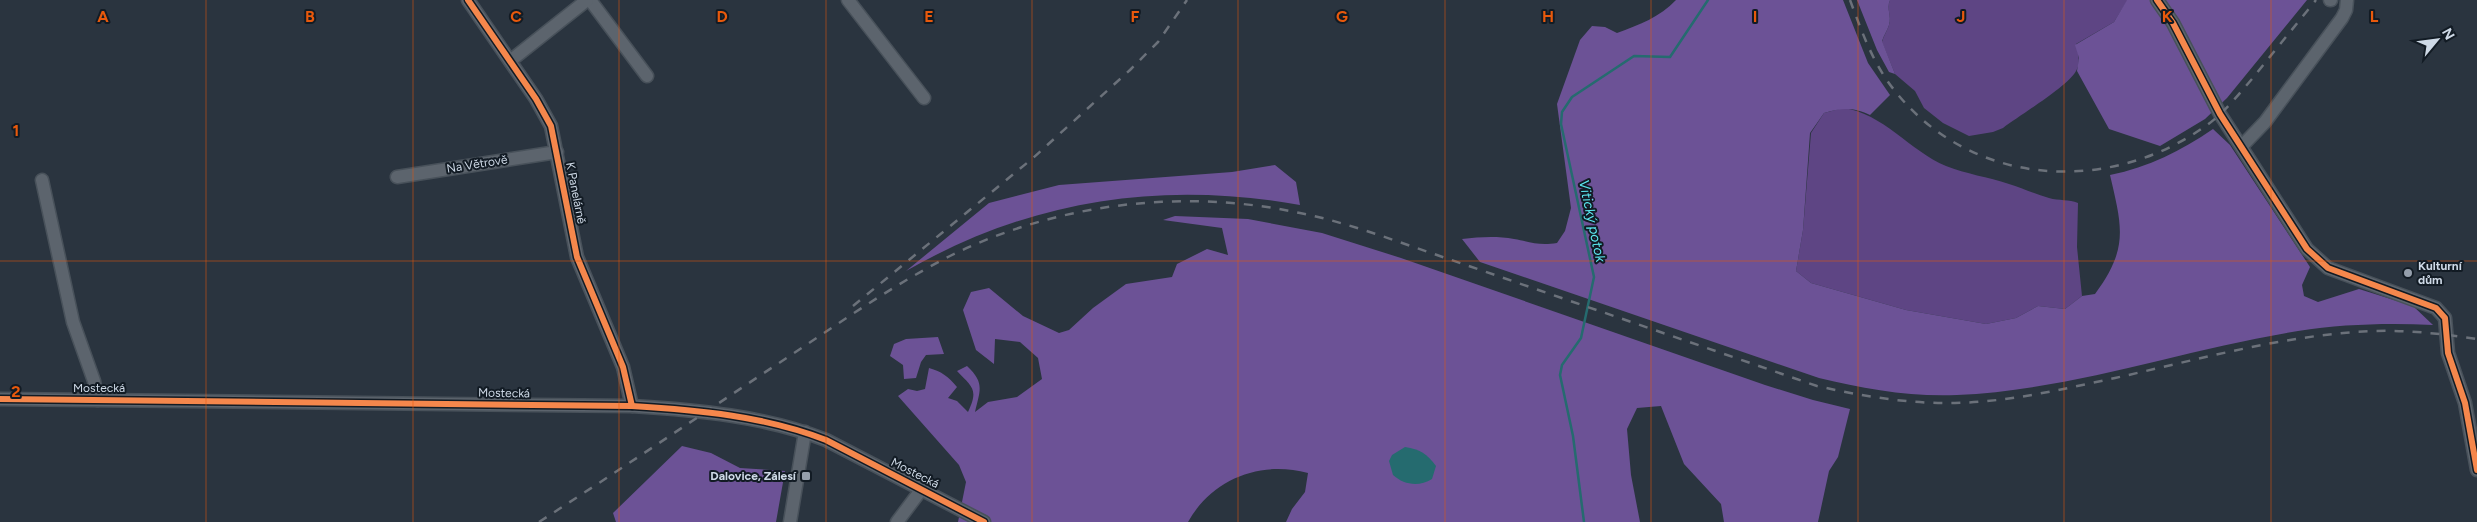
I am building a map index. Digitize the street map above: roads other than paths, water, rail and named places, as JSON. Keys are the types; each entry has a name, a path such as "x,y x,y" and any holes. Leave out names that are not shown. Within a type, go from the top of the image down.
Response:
{"street":[{"name":"K Panelárně","path":"468,0 552,126 577,257 623,368 632,406"},
{"path":"510,61 588,0 647,76"},
{"path":"848,0 924,98"},
{"path":"2157,0 2173,23 2220,114 2307,249 2328,268 2436,308 2445,318 2448,353 2466,403 2477,468"},
{"path":"2242,146 2265,122 2342,18 2346,10 2347,0"},
{"name":"Na Větrově","path":"397,177 556,152"},
{"name":"Mostecká","path":"42,180 73,322 94,381 96,400"},
{"name":"Mostecká","path":"0,399 632,406 706,411 805,432 826,440 984,522"},
{"path":"790,522 805,432"},
{"path":"897,522 921,490"}],"waterway":[{"name":"Vitický potok","path":"1584,522 1573,436 1560,375 1562,365 1581,338 1594,277 1561,124 1562,112 1572,97 1634,56 1670,57 1708,0"}],"railway":[{"path":"853,306 1033,158 1130,70 1158,42 1187,0"},
{"path":"1850,0 1880,70 1895,91 1927,123 1963,147 2002,163 2044,171 2086,171 2128,163 2169,148 2207,125 2219,115 2252,79 2316,0"},
{"path":"539,522 868,304 929,267 991,238 1033,223 1121,205 1211,202 1256,205 1319,217 1376,234 1817,386 1903,401 1955,403 2016,398 2115,378 2245,348 2342,333 2400,331 2477,339"}],"place":[{"name":"Kulturní dům","path":"2408,273"},
{"name":"Dalovice, Zálesí","path":"806,476"}]}
